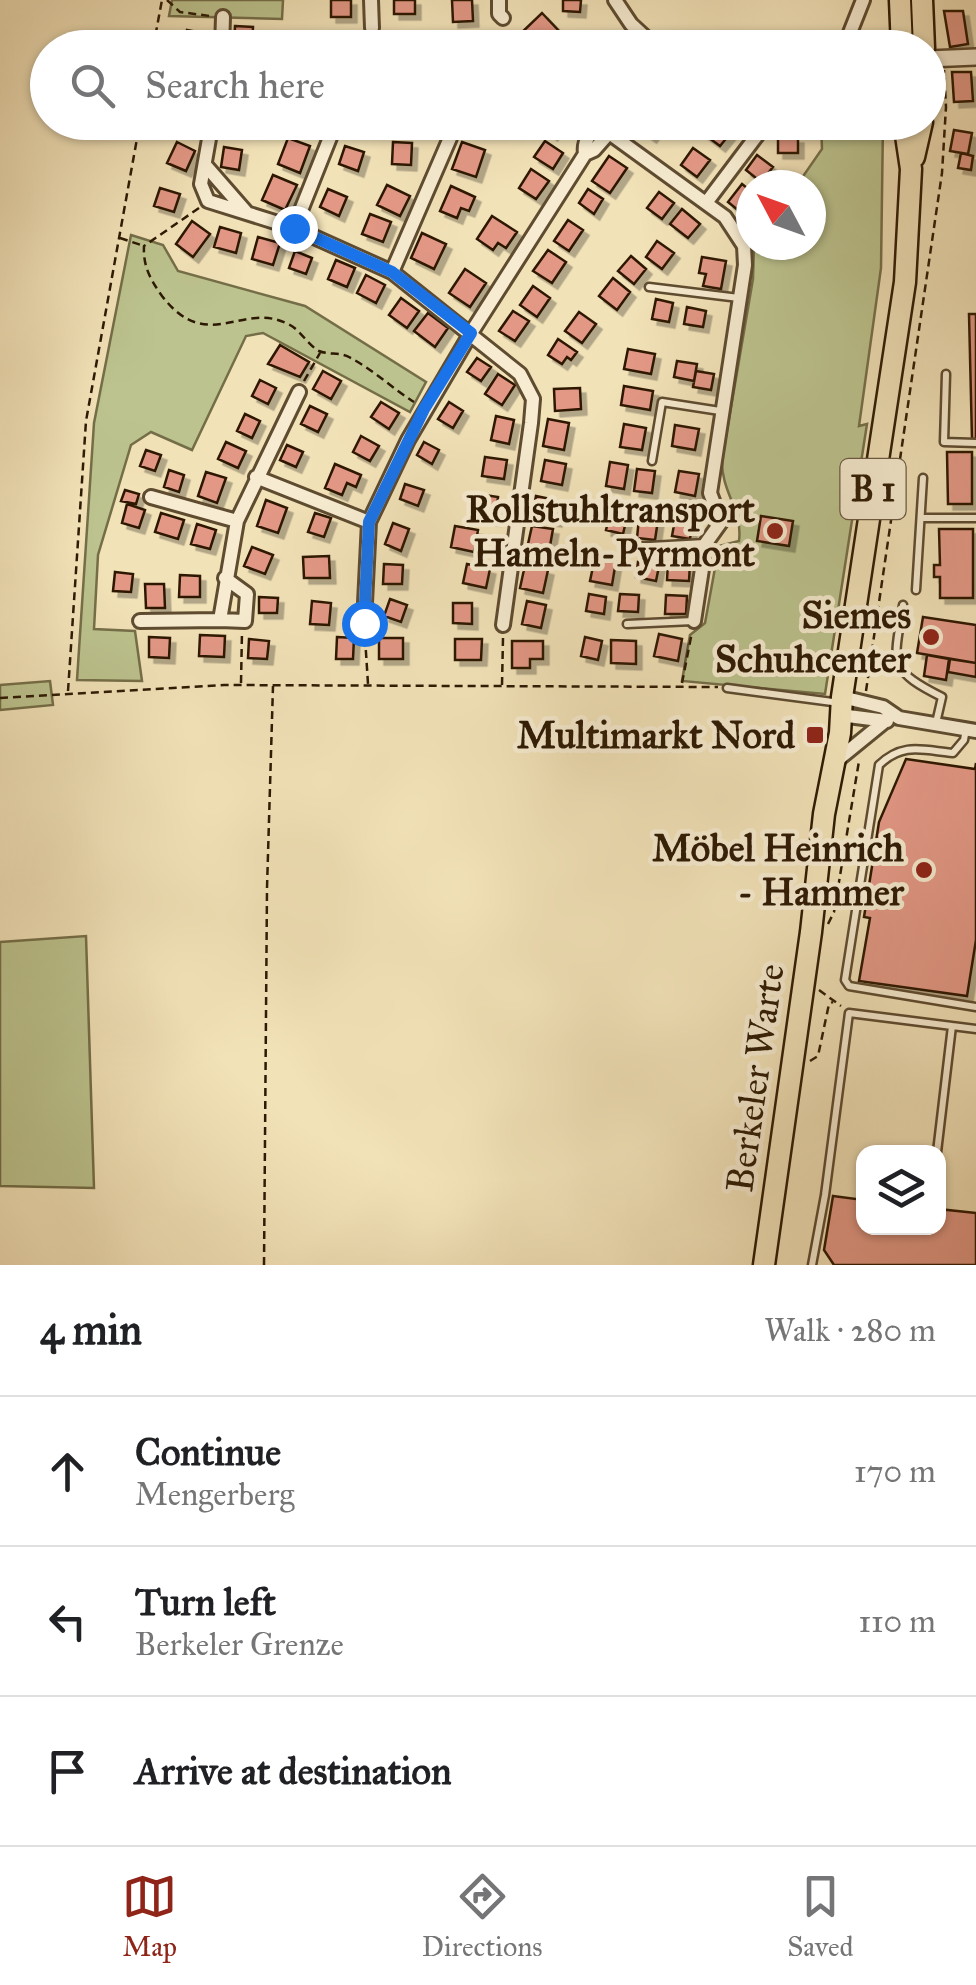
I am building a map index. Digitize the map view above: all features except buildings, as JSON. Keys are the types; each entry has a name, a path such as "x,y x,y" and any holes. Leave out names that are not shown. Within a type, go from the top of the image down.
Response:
{"main road":[{"path":"900,0 901,30"},
{"path":"922,0 928,30"},
{"name":"Berkeler Warte","path":"764,1265 832,772 826,758 830,728 841,705 905,282 910,169 906,140"},
{"name":"Berkeler Warte","path":"910,169 917,140"}],"street":[{"path":"371,0 372,28"},
{"path":"499,0 499,14 503,18"},
{"path":"615,0 637,30"},
{"path":"851,30 863,0"},
{"path":"223,17 223,30"},
{"path":"946,55 976,57"},
{"path":"210,140 201,184 208,201 294,228 392,272 520,374 532,399 503,625"},
{"path":"294,228 329,140"},
{"path":"392,272 449,140"},
{"path":"364,623 369,522 424,409 585,154 586,140"},
{"path":"621,140 725,217 744,246 745,266 710,493 721,522 706,543 694,621"},
{"path":"706,203 753,140"},
{"path":"206,166 249,215"},
{"path":"220,620 237,520 299,392"},
{"path":"256,478 369,522"},
{"path":"151,497 237,520"},
{"path":"140,621 245,621 247,594 225,578"},
{"path":"841,705 864,702 883,707 899,718"},
{"path":"841,705 884,722"},
{"path":"832,772 884,722 899,718 971,730"}],"lane":[{"path":"650,287 738,298"},
{"path":"946,374 944,442 976,442"},
{"path":"652,461 662,402 720,411"},
{"path":"916,590 923,478"},
{"path":"921,518 976,518"},
{"path":"632,547 706,543"},
{"path":"903,605 895,655 902,672 942,696 936,724"},
{"path":"627,624 694,621"},
{"path":"727,688 841,705"},
{"path":"971,730 953,754 907,748 892,752 878,765 844,980 849,986 976,1007"},
{"path":"812,1265 849,1013 976,1029"},
{"path":"938,1145 952,1026"}],"path":[{"path":"157,30 164,0 180,12 223,17"},
{"path":"68,693 86,422 137,140"},
{"path":"864,702 944,140"},
{"path":"144,246 208,201"},
{"path":"119,238 144,246"},
{"path":"144,246 143,264 154,286 184,318 210,328 243,320 290,324 320,352 346,355 424,409"},
{"path":"299,392 320,352"},
{"path":"241,685 242,621"},
{"path":"682,684 694,621"},
{"path":"364,623 368,686"},
{"path":"502,686 503,625"},
{"path":"0,698 241,685 682,684 727,688"},
{"path":"264,1265 273,685"},
{"path":"814,744 818,726"},
{"path":"814,986 849,1013"},
{"path":"802,1060 814,1061 818,1056 832,1002"}],"green space":[{"path":"172,0 283,0 282,19 169,16"},
{"path":"822,140 883,140 881,268 859,426 867,424 825,694 682,681 690,635 705,623 719,546 739,541 738,520 722,460 754,260 826,260 826,170 807,170 822,149"},
{"path":"131,235 163,245 178,271 305,306 426,382 410,412 263,333 246,336 192,450 151,432 131,445 98,555 94,629 135,631 142,681 77,680 94,423"},
{"path":"50,681 53,705 0,710 0,685"},
{"path":"86,936 94,1188 0,1186 0,942"}],"place":[{"name":"Rollstuhltransport Hameln-Pyrmont","path":"775,531"},
{"name":"Siemes Schuhcenter","path":"931,637"},
{"name":"Multimarkt Nord","path":"815,735"},
{"name":"Möbel Heinrich - Hammer","path":"924,870"}],"route":[{"path":"294,228 392,272 471,333 424,409 369,522 364,623"}]}
